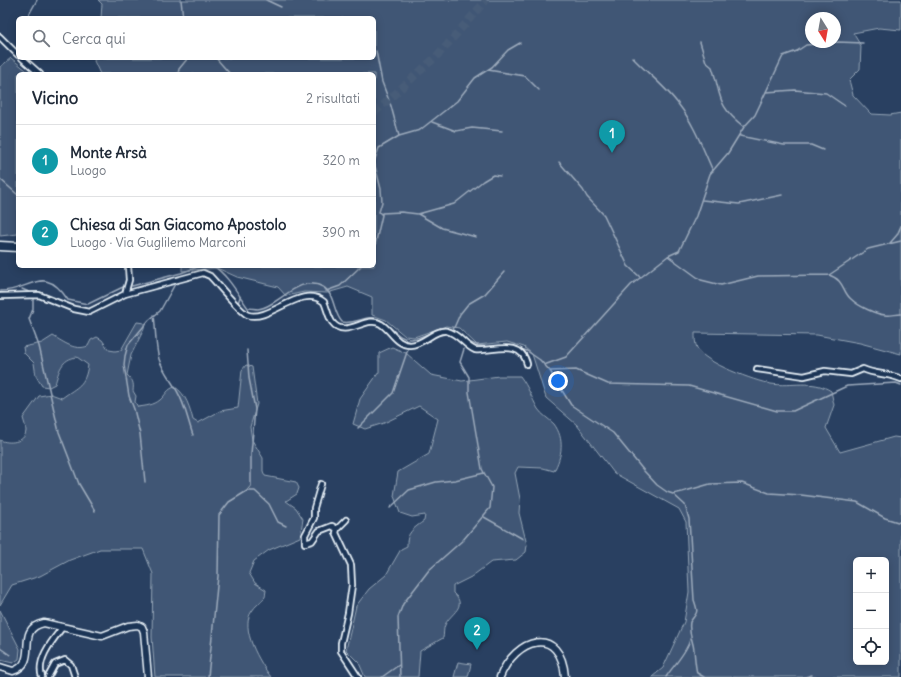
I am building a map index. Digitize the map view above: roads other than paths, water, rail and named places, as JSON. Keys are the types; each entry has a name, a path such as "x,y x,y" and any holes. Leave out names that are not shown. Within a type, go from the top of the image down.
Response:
{"highway":[{"path":"0,246 16,247"}],"street":[{"path":"0,37 16,53"},
{"path":"24,60 38,72"},
{"path":"125,294 129,280 128,268"},
{"path":"0,296 39,295 74,309 89,312 125,294 204,273 210,276 241,310 249,316 263,314 295,300 314,297 324,302 332,322 336,325 352,328 369,322 377,322 398,340 412,345 421,343 441,331 447,331 475,350 499,347 516,349 524,356 527,364"},
{"path":"757,369 804,376 825,371 851,374 863,369 878,375 895,376 901,379"},
{"path":"320,484 314,508 314,518 305,535 305,543 312,541 319,531 332,526 337,529"},
{"path":"337,529 346,520"},
{"path":"337,529 339,541 351,565 352,585 348,613 341,643 341,651 358,677"},
{"path":"0,667 13,671 22,666 27,655 28,634 33,626 44,623 102,636 134,625 142,627 146,638 148,677"},
{"path":"42,677 41,673 43,659 46,650 62,628"},
{"path":"500,677 510,657 526,646 540,642 550,645 558,652 564,664 566,677"},
{"path":"48,677 55,664 58,661 65,660 71,665 75,677"}],"waterway":[{"path":"28,16 37,0"},
{"path":"181,0 183,16"},
{"path":"266,0 281,7"},
{"path":"700,42 706,62 712,67 724,106 729,113 744,127"},
{"path":"544,365 566,357 631,285 668,256 679,251 696,216 710,174 728,153 744,127 755,115 783,56 797,51 806,45 838,42 863,43"},
{"path":"376,156 379,148 399,136 420,130 457,101 475,78 492,67 508,50 520,43"},
{"path":"376,51 382,82 391,106 399,136"},
{"path":"632,57 674,98 684,112 698,137 713,171"},
{"path":"178,72 186,60"},
{"path":"218,60 228,72"},
{"path":"488,70 525,76 539,90"},
{"path":"766,92 795,90 826,93 845,106"},
{"path":"432,122 456,131 472,128 502,131"},
{"path":"740,136 784,145 811,145 823,150"},
{"path":"559,162 583,190 587,197 604,215 628,266 641,278"},
{"path":"376,170 381,189 382,202 379,212 382,215 376,241"},
{"path":"382,215 382,213 401,212 418,214 454,204 483,181 493,175 500,176"},
{"path":"0,179 16,193"},
{"path":"702,200 739,204 782,195"},
{"path":"418,214 442,228 476,237"},
{"path":"890,243 897,235 901,226"},
{"path":"829,275 868,249 901,241"},
{"path":"668,256 701,280 721,285 758,276 829,275 838,280 848,296 862,307 881,314 901,314"},
{"path":"132,286 195,268"},
{"path":"216,268 228,279 248,308 258,309 266,307 297,287 306,284 314,284 323,287 330,294 337,314 342,322 347,323 369,318 378,319 406,339 417,338 434,331 445,329 451,329 456,332"},
{"path":"326,291 340,286 359,268"},
{"path":"453,330 460,314 468,304 485,294 504,272"},
{"path":"0,291 11,290 44,281 52,283 68,300 88,304 123,287"},
{"path":"145,482 140,434 129,396 124,365 125,356 128,345 149,320 160,311 175,284"},
{"path":"22,289 29,292"},
{"path":"33,297 33,309 29,319 39,346 59,432 79,484 95,511"},
{"path":"238,303 240,297"},
{"path":"154,315 159,359 182,401 193,435"},
{"path":"460,336 471,343 480,346 503,346"},
{"path":"515,347 527,351 540,360 550,371 571,405 613,433 644,471 657,485 667,492 673,494 710,484 742,483 769,493 801,495 857,502 885,518 901,523"},
{"path":"358,428 393,393 408,349"},
{"path":"400,677 398,617 403,604 429,570 463,540 490,508 492,487 482,469 469,392 469,377 460,362 464,349"},
{"path":"208,677 218,576 219,515 229,502 247,491 251,486 251,454 255,409 249,378 247,350"},
{"path":"550,371 576,370 608,384 689,386 777,411 793,411 847,386 896,383 901,385"},
{"path":"390,508 409,490 436,482 455,480 484,473"},
{"path":"247,491 255,491 269,504 278,522 286,526"},
{"path":"673,494 685,505 689,519 694,600 697,610 690,622 690,630 697,673 704,677"},
{"path":"484,517 523,539"},
{"path":"666,677 689,644 690,639"},
{"path":"0,648 10,655"},
{"path":"382,677 399,665"},
{"path":"805,677 812,675"}],"tunnel":[{"path":"376,111 440,53 486,0"}],"place":[{"name":"Monte Arsà","path":"612,153"},
{"name":"Chiesa di San Giacomo Apostolo","path":"477,650"}]}
